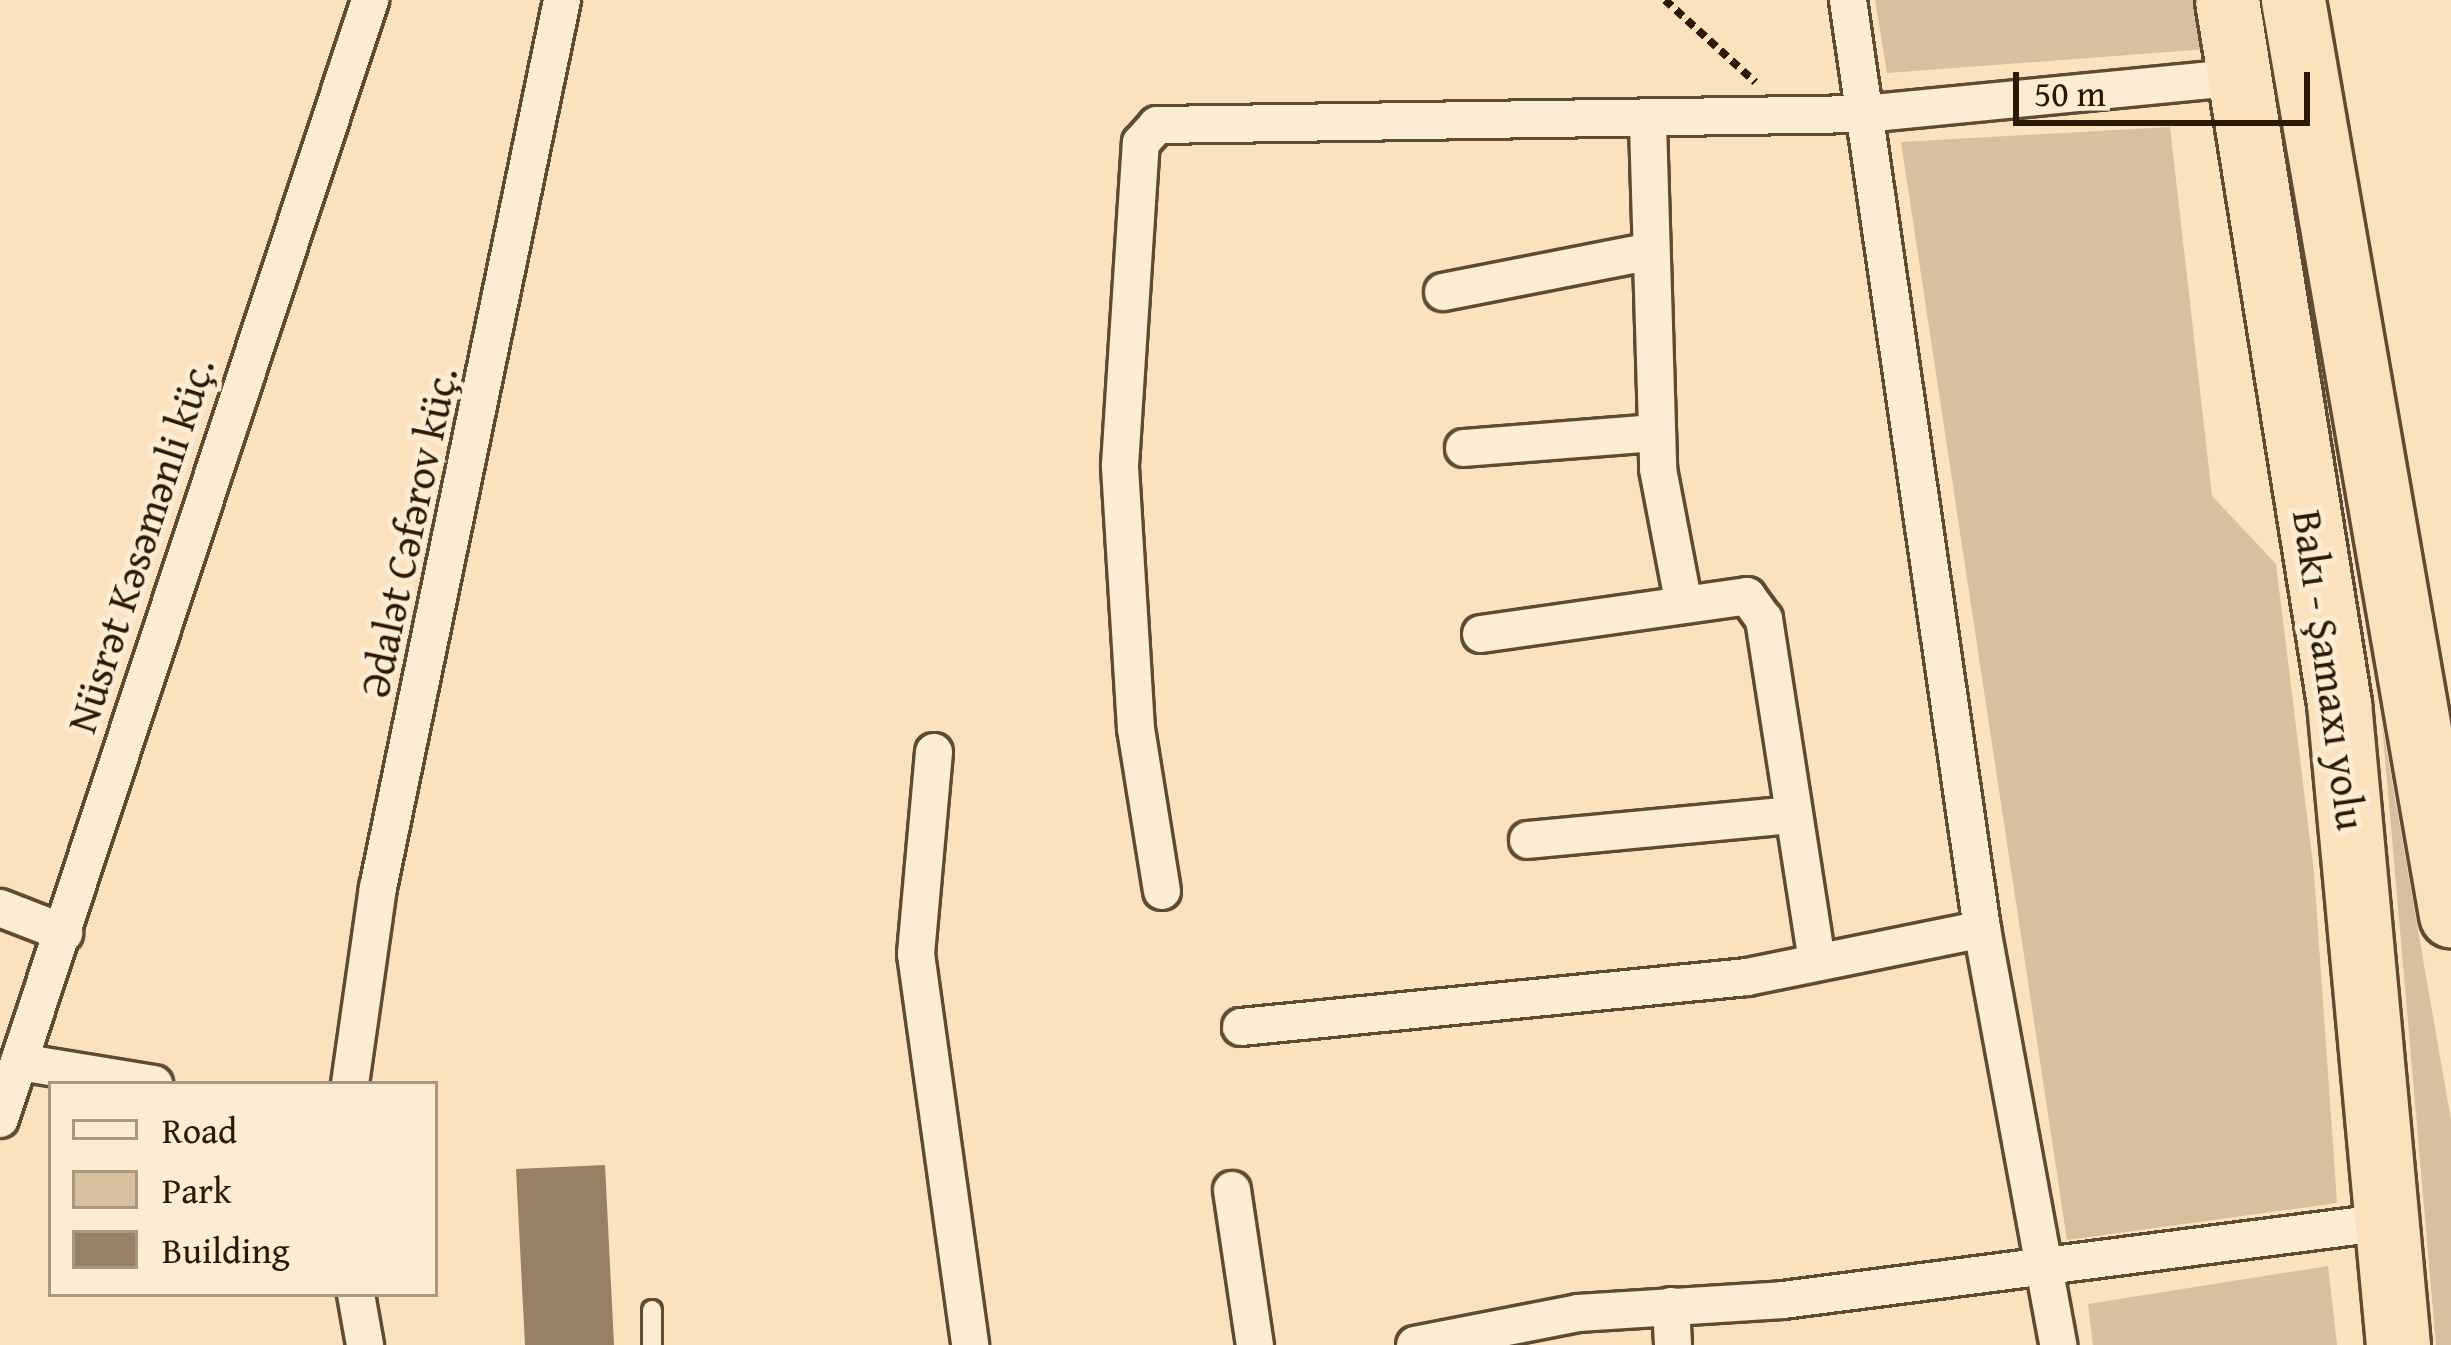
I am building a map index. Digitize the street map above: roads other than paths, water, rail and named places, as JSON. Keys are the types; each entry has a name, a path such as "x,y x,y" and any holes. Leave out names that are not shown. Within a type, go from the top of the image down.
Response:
{"highway":[{"name":"Bakı - Şamaxı yolu","path":"2227,0 2339,703 2398,1345"},
{"name":"Bakı - Şamaxı yolu","path":"2294,0 2451,915"}],"street":[{"name":"Nüsrət Kəsəmənli küç.","path":"0,1119 64,934 176,565 370,0"},
{"name":"Ədalət Cəfərov küç.","path":"350,1081 374,911 562,0"},
{"path":"1848,0 1982,929 2058,1345"},
{"path":"1162,891 1136,729 1120,464 1141,143 1156,125 1648,124 1775,114 1864,114 2240,77"},
{"path":"1648,124 1647,252 1656,433 1682,600"},
{"path":"1443,292 1647,252"},
{"path":"1464,448 1656,433"},
{"path":"1481,634 1682,600 1747,596 1764,619 1817,961"},
{"path":"934,752 916,953 970,1345"},
{"path":"1528,840 1794,815"},
{"path":"0,908 64,934"},
{"path":"1241,1027 1420,1001 1630,992 1982,929"},
{"path":"19,1063 135,1081"},
{"path":"1232,1190 1255,1345"},
{"path":"1415,1345 1670,1306 2044,1266 2387,1222"},
{"path":"357,1297 365,1345"},
{"path":"1670,1306 1672,1345"}],"lane":[{"path":"652,1310 652,1345"}]}
